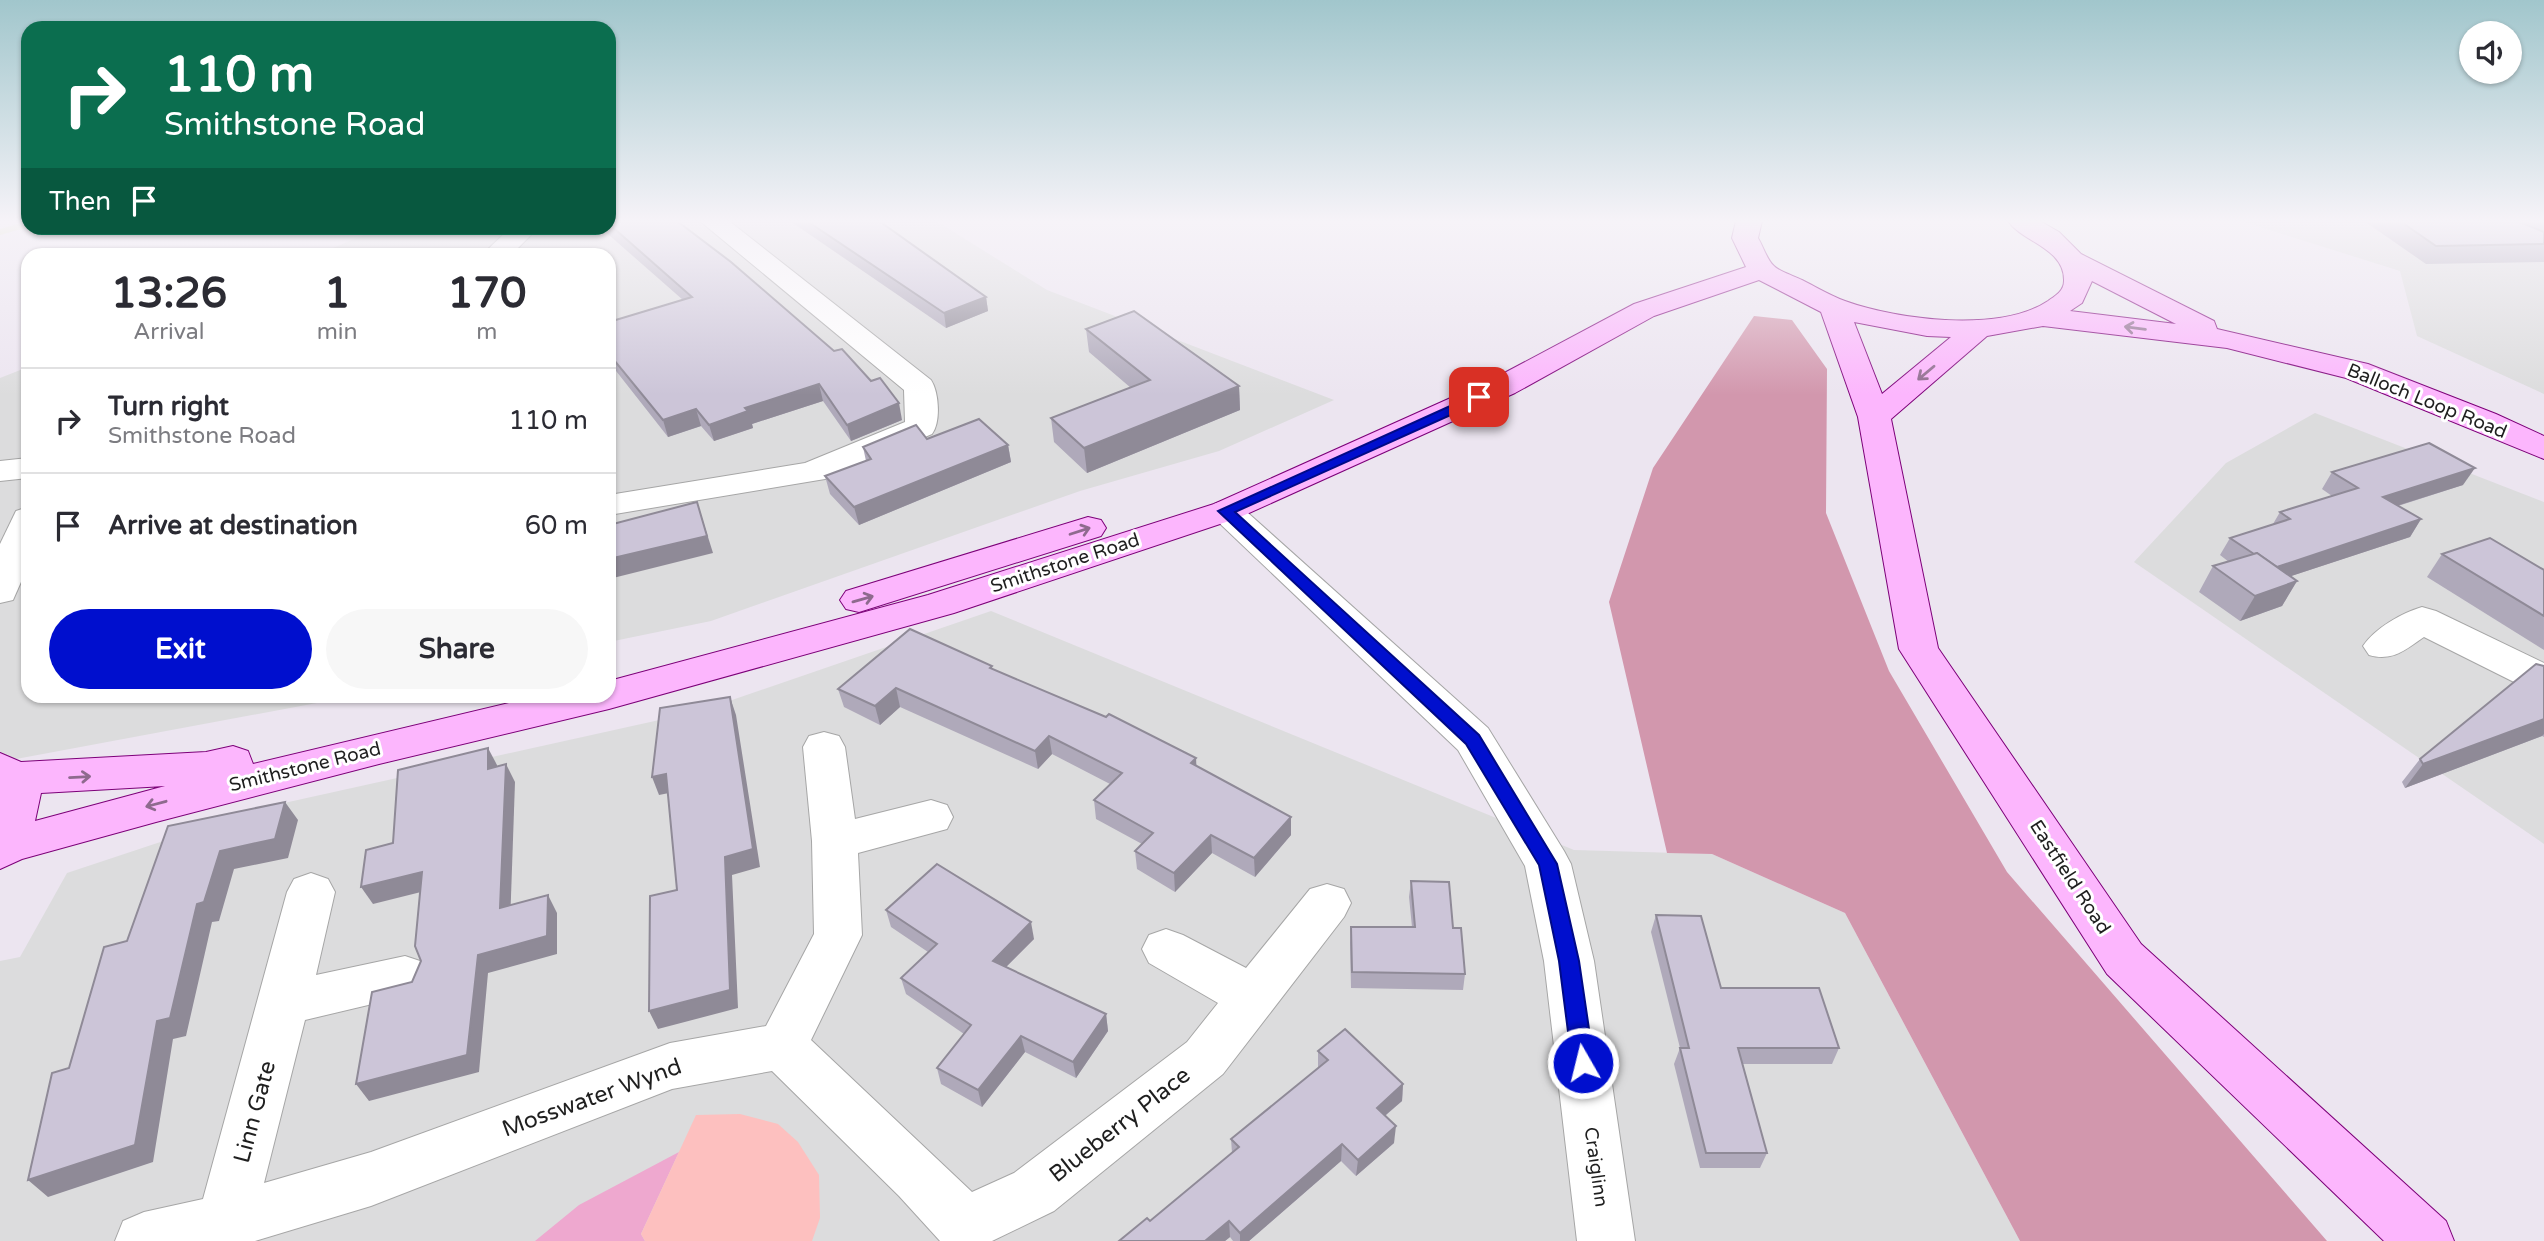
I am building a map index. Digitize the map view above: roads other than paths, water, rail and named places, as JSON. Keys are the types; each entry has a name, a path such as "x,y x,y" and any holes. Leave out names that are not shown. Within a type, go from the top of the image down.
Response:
{"street":[{"path":"616,504 813,472 921,427 920,387 785,279"},
{"name":"Smithstone Road","path":"616,693 941,604 1226,511 1504,386 1644,310 1724,279"},
{"path":"1787,279 1834,307 1878,319 1927,327 1978,329 2043,317 2072,297 2077,279"},
{"name":"Balloch Loop Road","path":"2108,279 2227,339"},
{"name":"Eastfield Road","path":"1834,307 1874,416 1919,649 2124,959 2425,1241"},
{"name":"Balloch Loop Road","path":"2043,317 2227,339 2357,370 2485,421 2544,449"},
{"path":"1874,416 1978,329"},
{"name":"Smithstone Road","path":"616,671 887,592 1279,467 1504,386"},
{"path":"0,471 21,469"},
{"name":"Craiglinn","path":"1226,511 1473,739 1548,864 1569,961 1606,1241"},
{"path":"0,591 21,536"},
{"path":"2383,646 2422,620 2544,680"},
{"name":"Smithstone Road","path":"6,774 206,768 480,703"},
{"name":"Smithstone Road","path":"4,848 162,802 439,733 574,703"},
{"path":"824,747 835,841 838,935 782,1046 919,1177 959,1233"},
{"name":"Smithstone Road","path":"4,848 20,787 6,774"},
{"path":"835,841 931,817"},
{"name":"Linn Gate","path":"225,1222 311,891"},
{"name":"Blueberry Place","path":"959,1233 1034,1192 1205,1058 1327,903"},
{"path":"1166,949 1253,997"},
{"path":"284,1003 405,977"},
{"name":"Mosswater Wynd","path":"144,1241 225,1222 371,1180 670,1066 782,1046"}]}
